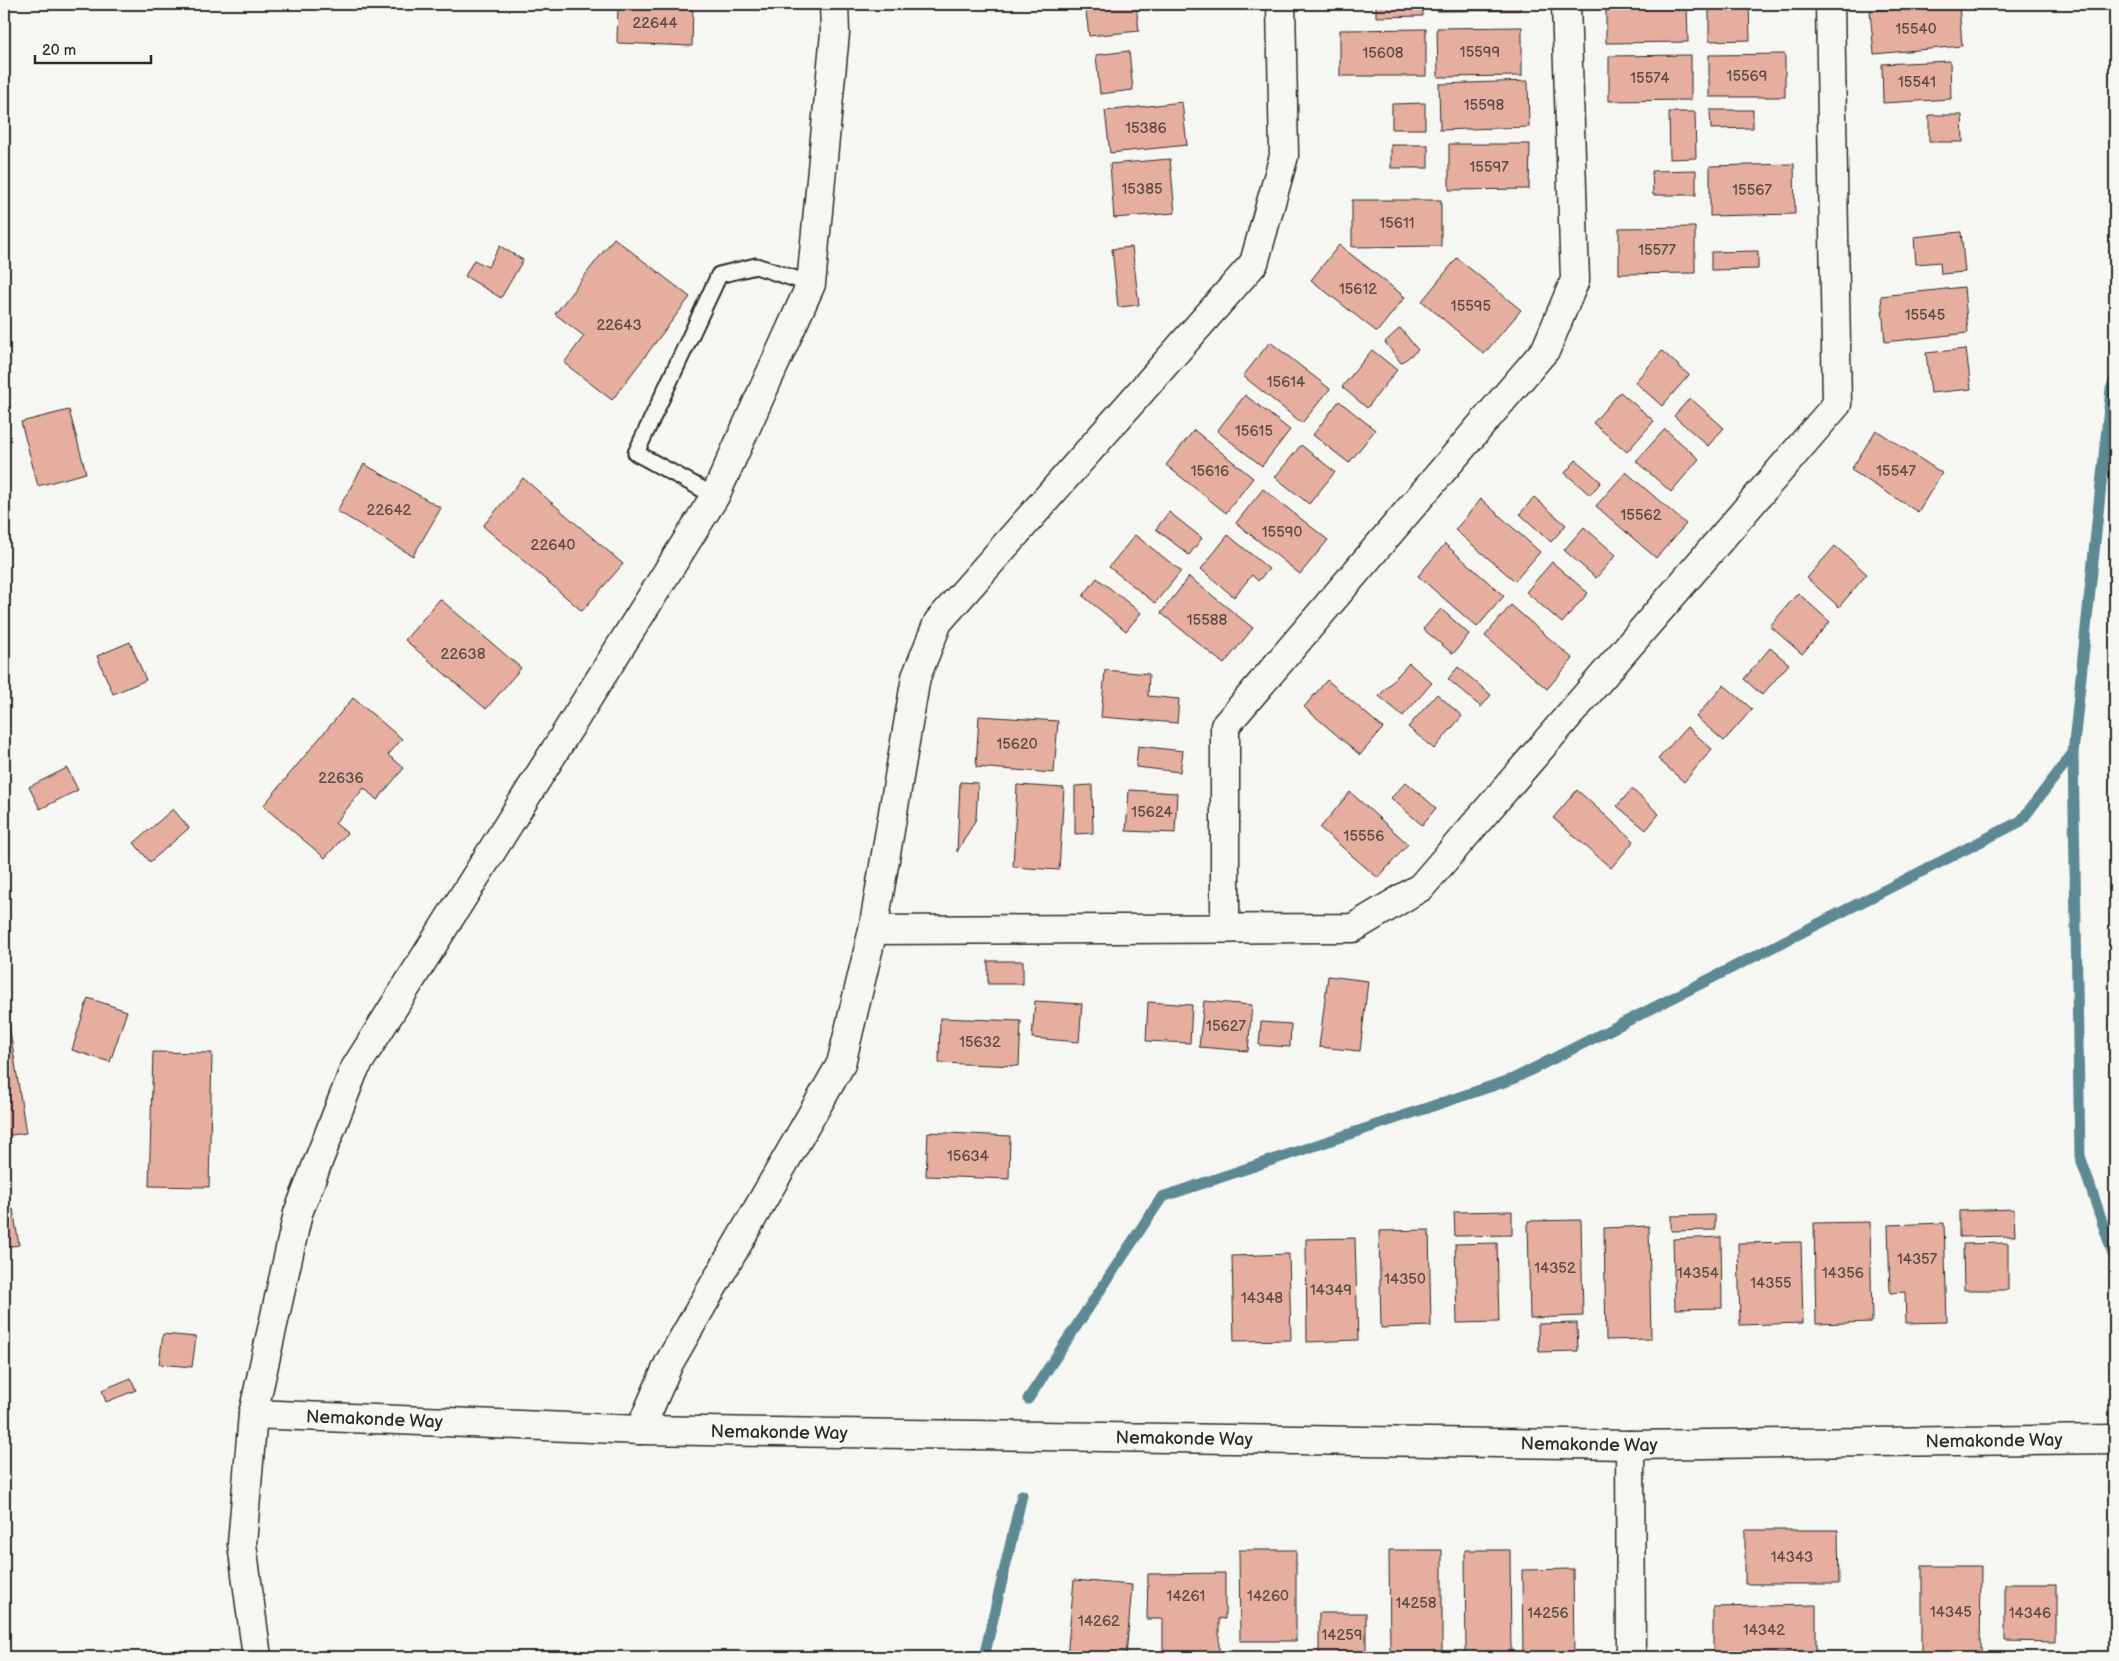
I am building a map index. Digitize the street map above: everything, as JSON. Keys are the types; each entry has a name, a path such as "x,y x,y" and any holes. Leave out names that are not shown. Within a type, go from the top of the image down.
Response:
{"street":[{"path":"257,1657 242,1544 253,1414 298,1213 354,1070 715,496 811,284 835,33 834,4"},
{"path":"640,1430 669,1363 841,1064 873,930 916,677 938,622 1254,263 1284,156 1281,4"},
{"path":"1225,928 1225,726 1546,349 1575,280 1566,4"},
{"path":"873,930 1353,928 1421,887 1837,404 1830,4"},
{"name":"Nemakonde Way","path":"253,1414 640,1430 1630,1446 2115,1439"},
{"path":"1630,1446 1631,1657"}],"lane":[{"path":"715,496 636,454 719,275 756,266 811,284"}],"building":[{"path":"618,4 693,4 692,46 617,43"},
{"path":"1085,4 1136,4 1139,31 1089,36"},
{"path":"1376,4 1423,4 1423,16 1376,17"},
{"path":"1437,4 1520,4 1520,10 1437,11"},
{"path":"1606,4 1687,4 1688,42 1606,43"},
{"path":"1709,4 1749,4 1750,40 1709,41"},
{"path":"1959,4 1962,46 1874,54 1870,11"},
{"path":"1522,27 1522,76 1438,77 1437,28"},
{"path":"1426,29 1426,76 1340,76 1340,30"},
{"path":"1129,51 1133,90 1100,94 1096,55"},
{"path":"1785,54 1785,97 1709,97 1709,55"},
{"path":"1691,55 1691,100 1609,101 1609,56"},
{"path":"1950,61 1951,99 1883,103 1882,64"},
{"path":"1528,81 1529,127 1440,130 1439,84"},
{"path":"1182,102 1187,145 1110,153 1105,111"},
{"path":"1425,103 1425,129 1392,129 1392,104"},
{"path":"1710,110 1753,110 1753,128 1711,129"},
{"path":"1669,112 1695,112 1696,158 1670,159"},
{"path":"1929,115 1962,115 1963,142 1929,142"},
{"path":"1449,144 1530,144 1529,189 1449,190"},
{"path":"1391,145 1428,145 1428,168 1391,168"},
{"path":"1170,159 1175,213 1114,218 1110,164"},
{"path":"1794,164 1795,214 1710,216 1710,166"},
{"path":"1696,170 1696,195 1653,195 1652,171"},
{"path":"1352,200 1441,200 1441,246 1352,247"},
{"path":"1695,227 1695,273 1619,274 1619,228"},
{"path":"1961,232 1965,272 1941,274 1940,262 1916,264 1914,237"},
{"path":"614,238 690,297 612,400 564,363 584,336 555,314"},
{"path":"1339,245 1405,297 1377,332 1311,280"},
{"path":"500,246 523,260 501,298 465,276 474,260 488,267"},
{"path":"1132,247 1139,305 1118,307 1112,249"},
{"path":"1758,251 1758,269 1711,270 1711,252"},
{"path":"1457,258 1521,310 1484,354 1422,301"},
{"path":"1964,287 1968,333 1885,342 1881,296"},
{"path":"1400,328 1418,350 1401,363 1385,342"},
{"path":"1270,342 1330,389 1302,423 1243,376"},
{"path":"1966,349 1971,389 1931,393 1926,353"},
{"path":"1372,350 1397,370 1367,408 1342,387"},
{"path":"1662,351 1689,375 1662,406 1635,382"},
{"path":"1620,392 1654,421 1627,452 1593,423"},
{"path":"1245,395 1290,430 1262,466 1217,431"},
{"path":"1690,398 1724,428 1708,446 1674,416"},
{"path":"1339,401 1375,430 1349,463 1313,435"},
{"path":"69,410 86,473 38,486 21,422"},
{"path":"1665,429 1699,459 1671,492 1636,461"},
{"path":"1194,430 1253,478 1226,513 1166,465"},
{"path":"1876,430 1942,473 1918,512 1851,470"},
{"path":"1301,445 1335,472 1309,504 1275,477"},
{"path":"1576,460 1601,482 1590,495 1565,473"},
{"path":"364,464 441,508 413,556 337,511"},
{"path":"1626,472 1686,524 1656,558 1596,506"},
{"path":"523,478 623,564 582,611 483,526"},
{"path":"1263,489 1328,540 1300,574 1236,523"},
{"path":"1534,497 1566,525 1551,542 1520,514"},
{"path":"1481,499 1540,552 1515,581 1455,530"},
{"path":"1169,512 1202,538 1189,555 1156,529"},
{"path":"1584,527 1616,555 1596,578 1564,550"},
{"path":"1135,535 1181,571 1155,603 1109,567"},
{"path":"1228,535 1269,569 1258,581 1252,575 1234,597 1201,569"},
{"path":"1445,544 1504,596 1477,627 1418,576"},
{"path":"1835,546 1867,574 1839,607 1807,578"},
{"path":"1552,562 1588,593 1562,623 1526,592"},
{"path":"1189,577 1253,628 1224,664 1161,613"},
{"path":"1097,578 1141,613 1126,631 1083,596"},
{"path":"1798,593 1830,622 1802,654 1770,626"},
{"path":"440,599 521,668 486,709 405,640"},
{"path":"1511,605 1573,659 1547,689 1485,636"},
{"path":"1441,609 1469,634 1453,654 1423,629"},
{"path":"130,642 146,680 113,694 97,656"},
{"path":"1770,648 1789,664 1762,695 1744,679"},
{"path":"1409,663 1432,683 1403,716 1379,696"},
{"path":"1458,667 1491,695 1481,707 1448,679"},
{"path":"1105,670 1149,674 1148,696 1179,699 1177,723 1101,717"},
{"path":"1327,680 1383,728 1360,755 1304,707"},
{"path":"1724,685 1752,709 1724,741 1696,717"},
{"path":"1437,694 1462,716 1434,749 1408,727"},
{"path":"353,698 402,739 388,755 404,768 377,800 364,788 335,823 347,833 325,858 263,806"},
{"path":"979,716 1058,721 1054,773 976,767"},
{"path":"1687,727 1712,749 1684,782 1658,759"},
{"path":"1138,746 1183,751 1180,772 1136,767"},
{"path":"67,768 78,790 40,809 29,787"},
{"path":"960,782 978,783 976,819 957,852"},
{"path":"1406,782 1436,808 1422,825 1391,798"},
{"path":"1017,785 1064,788 1059,870 1013,867"},
{"path":"1092,785 1093,833 1075,834 1075,786"},
{"path":"1632,789 1659,814 1646,830 1617,806"},
{"path":"1129,790 1177,793 1175,833 1126,831"},
{"path":"1577,790 1634,841 1611,868 1553,818"},
{"path":"1350,792 1408,844 1378,878 1320,828"},
{"path":"173,809 189,828 150,862 134,843"},
{"path":"988,961 1023,961 1023,984 988,984"},
{"path":"1328,976 1368,981 1360,1051 1319,1047"},
{"path":"4,992 26,1133 4,1136"},
{"path":"88,998 127,1011 110,1062 72,1050"},
{"path":"1035,1001 1082,1004 1079,1042 1032,1038"},
{"path":"1204,1001 1252,1005 1248,1051 1199,1047"},
{"path":"1148,1002 1192,1005 1190,1043 1146,1041"},
{"path":"940,1018 1021,1021 1019,1066 939,1063"},
{"path":"1261,1022 1291,1024 1290,1047 1259,1045"},
{"path":"153,1052 212,1053 209,1187 149,1186"},
{"path":"928,1132 1010,1136 1009,1179 926,1176"},
{"path":"13,1209 19,1245 4,1247 4,1211"},
{"path":"2014,1209 2015,1236 1959,1237 1959,1211"},
{"path":"1512,1211 1512,1235 1455,1236 1454,1212"},
{"path":"1715,1215 1715,1230 1671,1231 1671,1216"},
{"path":"1581,1220 1583,1316 1530,1318 1528,1221"},
{"path":"1870,1222 1872,1322 1816,1324 1814,1223"},
{"path":"1944,1223 1947,1322 1906,1323 1905,1292 1890,1293 1888,1225"},
{"path":"1649,1226 1651,1339 1606,1340 1604,1228"},
{"path":"1429,1230 1431,1326 1381,1328 1379,1231"},
{"path":"1721,1237 1722,1308 1675,1309 1673,1239"},
{"path":"1355,1238 1358,1340 1307,1342 1306,1239"},
{"path":"1801,1242 1803,1323 1740,1325 1738,1243"},
{"path":"1497,1243 1499,1322 1457,1323 1455,1244"},
{"path":"2008,1243 2008,1290 1964,1290 1963,1244"},
{"path":"1289,1254 1291,1340 1234,1341 1232,1256"},
{"path":"1577,1323 1578,1351 1539,1352 1538,1324"},
{"path":"163,1334 196,1337 192,1367 159,1364"},
{"path":"131,1378 136,1390 106,1402 102,1390"},
{"path":"1745,1530 1838,1530 1839,1584 1745,1584"},
{"path":"1239,1550 1296,1550 1296,1641 1240,1641"},
{"path":"1389,1550 1442,1550 1442,1656 1390,1657"},
{"path":"1465,1550 1510,1550 1511,1657 1466,1657"},
{"path":"1922,1566 1981,1566 1980,1657 1922,1657"},
{"path":"1573,1569 1574,1657 1523,1657 1522,1570"},
{"path":"1225,1573 1225,1619 1219,1618 1219,1657 1163,1657 1163,1619 1147,1619 1148,1574"},
{"path":"1074,1580 1132,1585 1126,1657 1067,1657"},
{"path":"2005,1584 2056,1584 2056,1642 2005,1641"},
{"path":"1816,1605 1816,1653 1713,1655 1713,1607"},
{"path":"1319,1613 1366,1613 1366,1657 1319,1657"},
{"path":"1852,1653 1911,1653 1911,1657 1852,1657"}],"waterway":[{"path":"2115,380 2111,389 2073,753 2080,1156 2115,1260"},
{"path":"1028,1399 1162,1197 1513,1079 2021,821 2073,753"},
{"path":"984,1657 1022,1495"}]}
